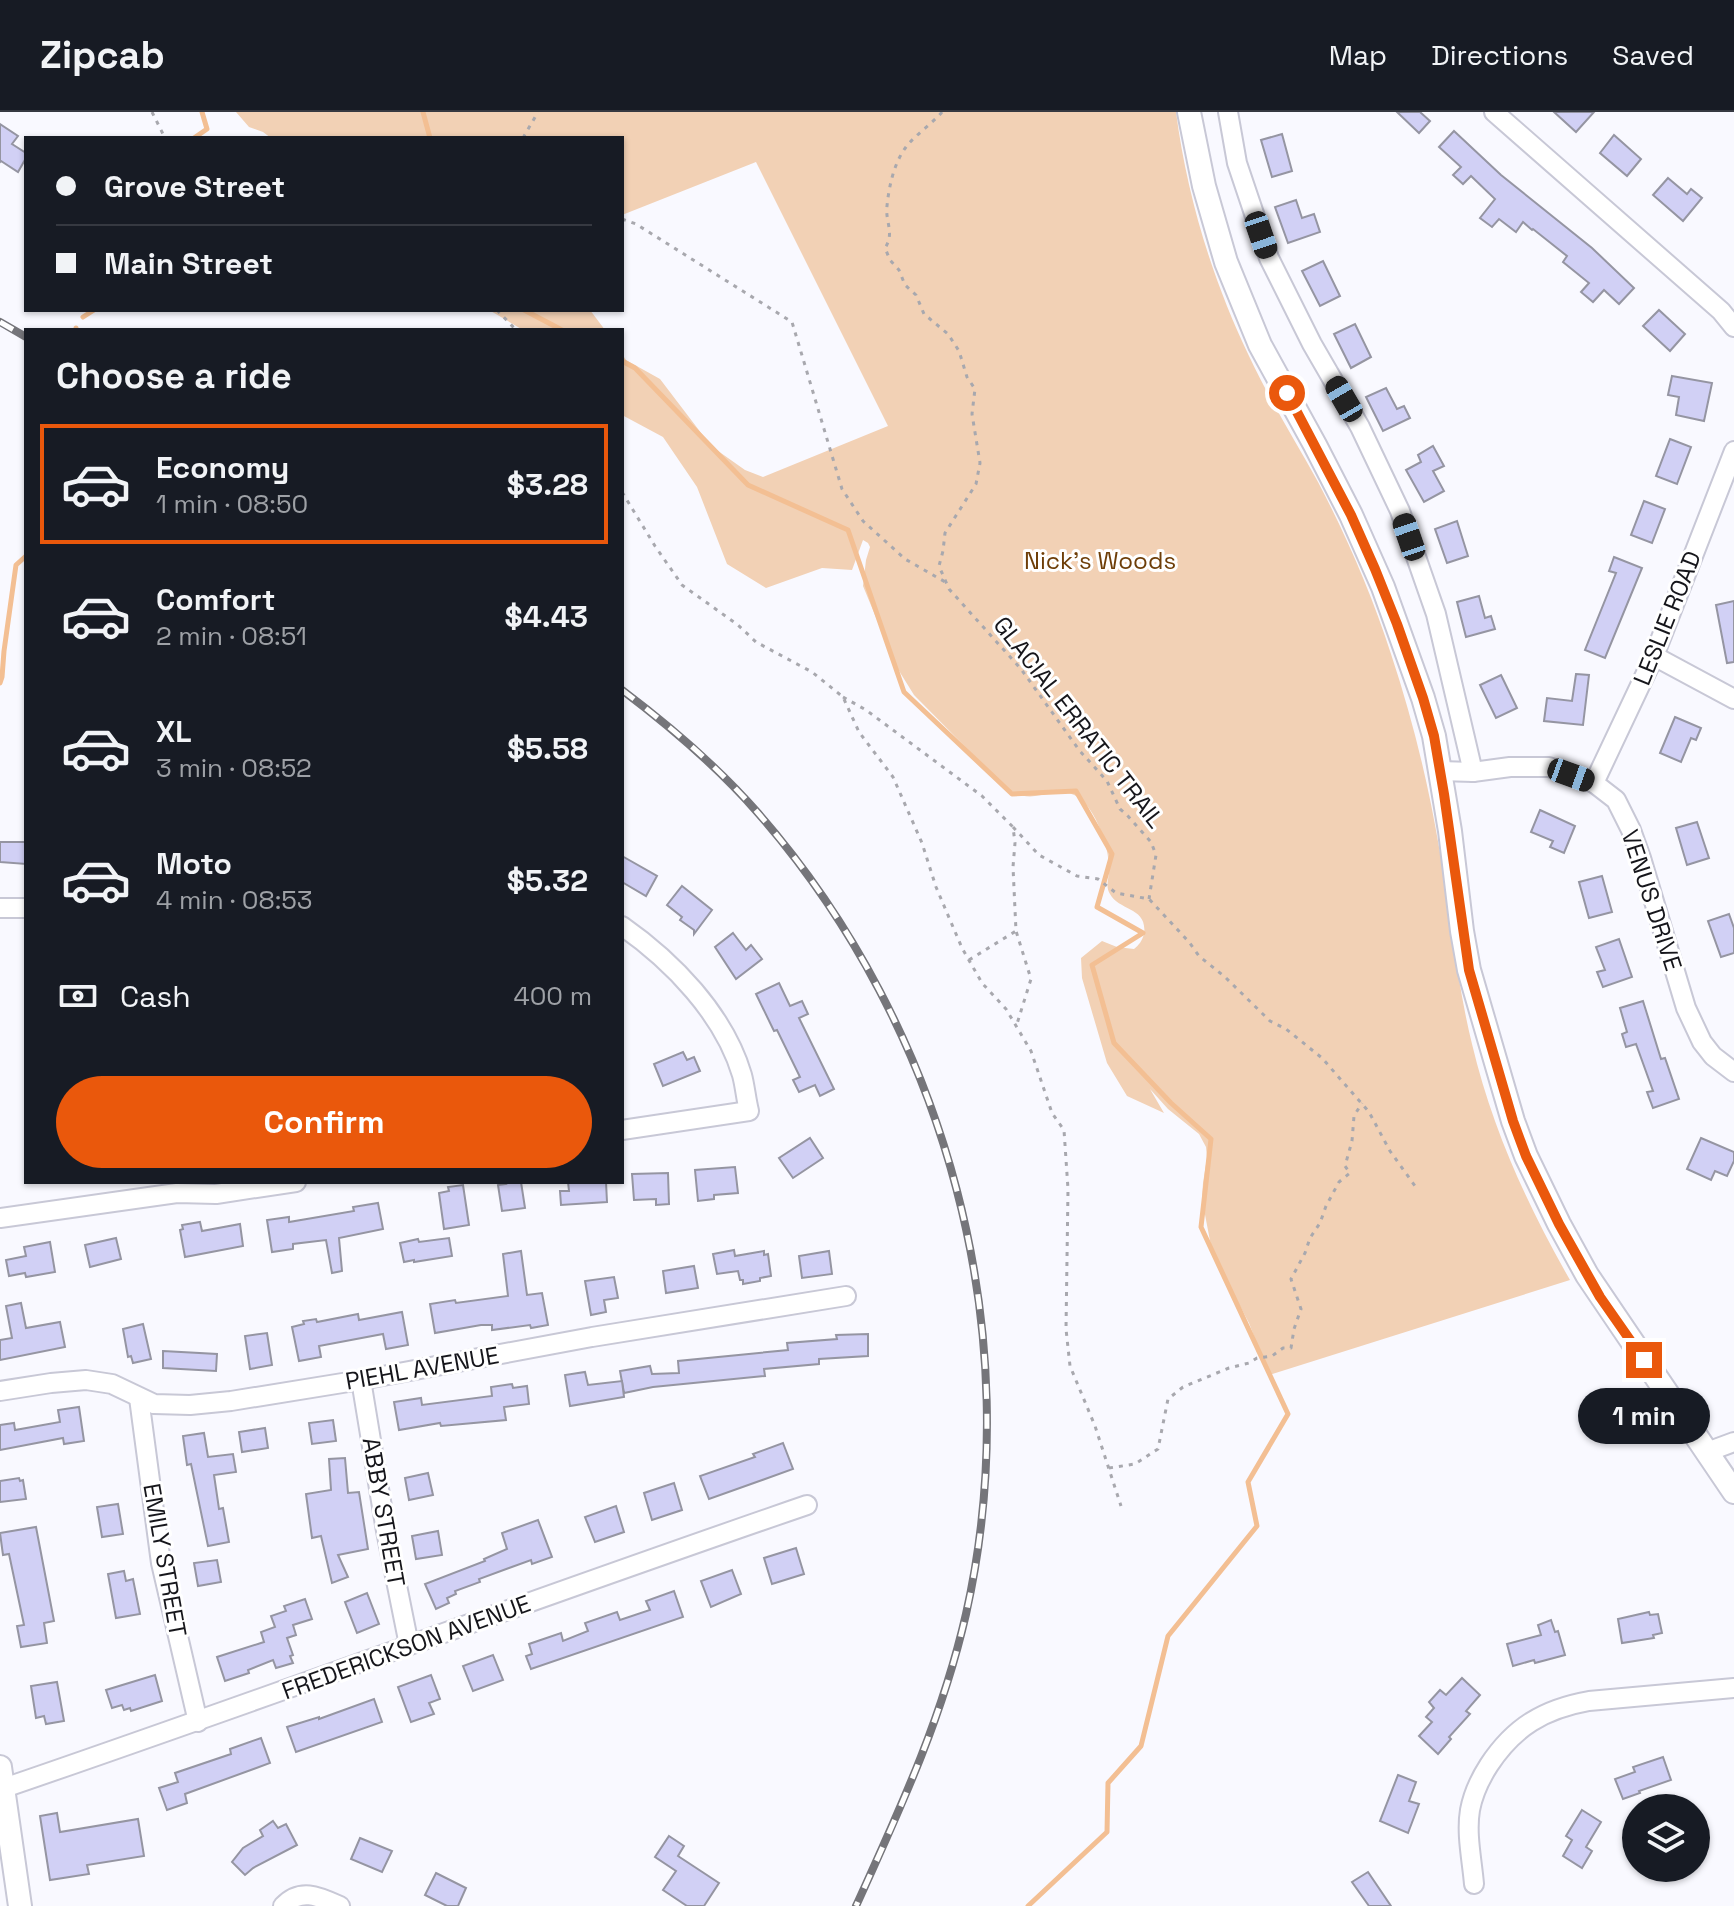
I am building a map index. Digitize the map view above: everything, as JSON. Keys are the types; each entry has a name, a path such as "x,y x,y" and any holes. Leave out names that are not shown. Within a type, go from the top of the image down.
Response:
{"main road":[{"path":"1189,112 1204,186 1226,262 1260,345 1351,515 1383,587 1423,698 1434,736 1454,853 1469,970 1526,1156 1587,1275 1734,1492"},
{"path":"2,1778 20,1906"}],"street":[{"path":"1228,112 1237,163 1269,258 1312,344 1360,427 1400,511 1436,614 1473,772"},
{"path":"1494,112 1721,311 1734,327"},
{"name":"LESLIE ROAD","path":"1594,783 1654,656 1734,451"},
{"path":"1654,656 1734,699"},
{"name":"VENUS DRIVE","path":"1440,771 1549,767 1594,783 1616,800 1631,830 1691,1020 1713,1056 1734,1072"},
{"path":"0,908 24,908"},
{"path":"624,928 674,969 700,997 731,1046 742,1075 749,1111 624,1130"},
{"path":"0,1218 177,1193 216,1194 283,1184"},
{"name":"PIEHL AVENUE","path":"0,1391 86,1380 112,1384 154,1404 190,1405 231,1401 846,1296"},
{"name":"ABBY STREET","path":"361,1380 409,1645"},
{"name":"EMILY STREET","path":"139,1398 161,1563 198,1722"},
{"path":"1707,1452 1734,1442"},
{"name":"FREDERICKSON AVENUE","path":"2,1778 198,1722 807,1505"},
{"path":"1474,1884 1469,1821 1473,1798 1484,1773 1504,1743 1526,1725 1568,1705 1734,1688"},
{"path":"283,1906 289,1899 308,1894 340,1906"}],"path":[{"path":"152,112 164,136"},
{"path":"524,136 538,112"},
{"path":"942,112 907,147 895,169 886,211 891,232 885,248 905,285 916,295 924,314 954,343 975,389 972,414 980,463 976,484 945,533 939,566 947,584"},
{"path":"624,220 636,224 792,322 842,489 863,521 905,559 947,584"},
{"path":"499,312 514,328"},
{"path":"624,495 682,585 738,625 756,642 812,672 982,796 1039,855 1077,876 1098,879 1116,893 1149,899 1199,956 1270,1021 1286,1029 1322,1058 1369,1112 1395,1159 1415,1186"},
{"name":"GLACIAL ERRATIC TRAIL","path":"947,584 1021,669 1079,750 1107,781 1120,809 1151,842 1156,855 1149,899"},
{"path":"843,697 859,732 893,777 922,843 936,887 969,960 982,983 1006,1009 1031,1051 1052,1113 1064,1130 1068,1189 1066,1329 1070,1366 1095,1426 1121,1506"},
{"path":"1013,827 1016,931 1031,979 1016,1027"},
{"path":"969,960 1016,931"},
{"path":"1109,1468 1135,1464 1158,1449 1168,1399 1183,1387 1257,1358 1272,1356 1283,1348 1291,1348 1301,1309 1291,1279 1339,1182 1350,1173 1345,1166 1352,1141 1354,1116 1362,1103"}],"green space":[{"name":"Nick's Woods","path":"236,112 1176,112 1194,206 1236,327 1339,524 1384,632 1413,726 1430,798 1462,995 1480,1075 1512,1165 1570,1280 1269,1375 1249,1323 1211,1246 1202,1199 1206,1147 1199,1134 1168,1109 1150,1089 1164,1113 1127,1096 1107,1063 1082,978 1081,958 1102,941 1134,949 1142,939 1144,925 1137,914 1120,904 1109,891 1107,851 1091,811 1078,797 1067,793 1027,796 1006,788 914,695 896,666 863,586 870,547 868,543 863,540 852,570 822,568 766,588 727,564 697,487 663,437 624,416 624,357 660,379 711,446 745,470 763,477 888,426 756,162 624,214 624,136 268,136 249,127"},
{"path":"492,312 592,312 604,328 520,328"}],"building":[{"path":"1397,112 1420,112 1430,121 1419,133"},
{"path":"1554,112 1594,112 1576,132"},
{"path":"0,124 18,136 12,144 24,152 24,162 18,172 0,162"},
{"path":"1454,131 1501,175 1592,248 1634,288 1619,304 1604,290 1593,302 1581,292 1589,283 1563,262 1567,256 1523,222 1516,232 1499,219 1492,227 1480,218 1495,199 1471,176 1463,184 1453,175 1461,167 1439,147"},
{"path":"1282,134 1292,171 1272,177 1261,140"},
{"path":"1614,135 1641,159 1627,176 1600,153"},
{"path":"1668,178 1687,194 1691,189 1702,198 1683,221 1653,195"},
{"path":"1296,200 1302,218 1314,214 1320,232 1288,243 1275,207"},
{"path":"1323,261 1340,296 1320,306 1302,271"},
{"path":"1659,310 1685,334 1670,351 1643,326"},
{"path":"1355,324 1371,357 1351,368 1334,334"},
{"path":"1672,376 1712,383 1704,421 1676,415 1679,397 1668,395"},
{"path":"1386,388 1397,409 1404,406 1410,418 1383,431 1366,397"},
{"path":"1670,439 1691,447 1677,484 1656,476"},
{"path":"1433,446 1444,466 1433,471 1444,491 1424,502 1406,470 1421,462 1418,455"},
{"path":"1644,501 1665,509 1652,543 1631,535"},
{"path":"1457,521 1468,556 1447,563 1435,529"},
{"path":"1614,557 1642,568 1605,658 1585,650 1616,573 1609,571"},
{"path":"1479,596 1485,618 1491,616 1495,629 1466,637 1457,602"},
{"path":"1734,601 1734,662 1727,663 1716,605"},
{"path":"1576,674 1589,675 1583,725 1544,721 1547,698 1572,701"},
{"path":"1501,675 1517,708 1496,718 1480,685"},
{"path":"1675,717 1701,728 1696,740 1691,738 1681,762 1660,753"},
{"path":"1540,810 1575,826 1564,853 1550,847 1553,841 1531,832"},
{"path":"1697,822 1709,858 1687,865 1676,828"},
{"path":"0,842 24,842 24,864 0,862"},
{"path":"624,857 657,876 646,896 624,883"},
{"path":"1602,876 1612,912 1589,918 1579,882"},
{"path":"682,886 712,910 694,934 694,930 680,920 682,917 667,905"},
{"path":"1729,914 1734,928 1734,953 1721,957 1708,921"},
{"path":"733,933 746,950 751,945 762,959 736,979 715,947"},
{"path":"1619,939 1632,977 1603,987 1597,972 1605,970 1596,947"},
{"path":"779,983 790,1006 802,1001 808,1014 799,1018 834,1089 820,1096 815,1085 799,1092 793,1080 800,1077 756,994"},
{"path":"1643,1001 1661,1059 1665,1058 1679,1099 1653,1108 1647,1092 1653,1091 1636,1044 1626,1047 1622,1034 1627,1032 1620,1008"},
{"path":"683,1052 687,1060 694,1057 700,1071 663,1086 654,1064"},
{"path":"810,1138 823,1158 793,1178 779,1158"},
{"path":"1701,1138 1734,1152 1734,1161 1727,1176 1715,1171 1711,1180 1687,1169"},
{"path":"735,1167 738,1193 714,1195 714,1199 698,1201 695,1170"},
{"path":"668,1173 669,1204 656,1205 656,1199 634,1200 632,1174"},
{"path":"521,1184 525,1208 502,1211 498,1185"},
{"path":"568,1184 606,1184 607,1202 561,1205 560,1191 569,1191"},
{"path":"463,1185 469,1225 444,1229 439,1193 449,1191 448,1187"},
{"path":"378,1203 383,1229 339,1238 342,1271 332,1273 326,1240 293,1244 293,1249 272,1252 267,1220 289,1217 289,1222 354,1211 353,1207"},
{"path":"200,1222 202,1231 240,1224 243,1246 185,1257 180,1230 183,1229 182,1225"},
{"path":"116,1238 121,1259 90,1267 85,1245"},
{"path":"449,1238 452,1256 404,1262 400,1243"},
{"path":"50,1242 55,1272 26,1277 25,1273 9,1276 6,1260 26,1256 24,1247"},
{"path":"734,1250 735,1256 764,1251 764,1255 768,1254 771,1276 743,1284 738,1271 717,1274 713,1254"},
{"path":"521,1251 527,1295 542,1293 548,1325 492,1330 492,1325 481,1325 435,1333 430,1304 508,1296 503,1254"},
{"path":"829,1251 832,1274 802,1278 799,1256"},
{"path":"694,1266 698,1288 666,1293 663,1271"},
{"path":"614,1277 618,1298 604,1300 606,1312 591,1315 585,1281"},
{"path":"21,1303 26,1328 60,1322 65,1347 0,1360 0,1340 12,1338 6,1306"},
{"path":"402,1312 408,1345 386,1349 383,1334 319,1346 321,1357 299,1361 292,1327 304,1324 303,1321 316,1319 317,1322 358,1314 359,1320"},
{"path":"143,1324 151,1359 133,1363 131,1356 128,1357 123,1329"},
{"path":"267,1333 272,1365 250,1369 245,1336"},
{"path":"868,1334 868,1356 819,1359 819,1364 764,1369 765,1376 653,1387 624,1393 620,1371 650,1366 652,1374 679,1373 678,1361 788,1350 787,1343 837,1339 836,1335"},
{"path":"163,1351 217,1354 216,1371 163,1368"},
{"path":"585,1372 588,1385 622,1381 624,1397 570,1406 565,1375"},
{"path":"512,1384 513,1388 527,1386 529,1404 504,1407 506,1420 441,1426 440,1423 399,1430 394,1402 421,1398 422,1405 492,1396 491,1387"},
{"path":"79,1407 84,1441 64,1444 63,1438 0,1450 0,1425 14,1423 15,1430 60,1422 58,1410"},
{"path":"333,1420 336,1441 312,1444 309,1423"},
{"path":"265,1428 268,1448 242,1452 239,1432"},
{"path":"204,1433 208,1457 233,1454 236,1472 214,1475 219,1509 223,1508 229,1542 208,1546 191,1464 187,1465 183,1436"},
{"path":"783,1443 793,1469 709,1499 700,1476 755,1457 753,1454"},
{"path":"345,1458 348,1493 359,1492 368,1549 338,1555 348,1577 332,1583 321,1536 312,1538 306,1494 331,1490 329,1459"},
{"path":"428,1473 433,1495 409,1500 405,1478"},
{"path":"23,1480 26,1499 0,1502 0,1481"},
{"path":"674,1483 682,1510 652,1520 644,1493"},
{"path":"118,1504 123,1534 102,1537 97,1507"},
{"path":"616,1506 624,1532 595,1542 585,1517"},
{"path":"538,1520 552,1557 532,1564 531,1560 479,1579 480,1582 455,1591 456,1594 447,1598 449,1603 436,1609 425,1584 485,1561 507,1549 502,1533"},
{"path":"36,1527 54,1621 44,1623 47,1643 21,1647 17,1626 24,1625 9,1554 3,1555 0,1533"},
{"path":"438,1531 442,1555 416,1559 412,1536"},
{"path":"796,1548 804,1574 772,1584 764,1558"},
{"path":"217,1560 221,1582 198,1586 194,1563"},
{"path":"732,1570 741,1594 711,1607 701,1581"},
{"path":"124,1571 126,1581 133,1579 140,1614 116,1618 108,1574"},
{"path":"674,1591 683,1617 531,1669 526,1656 532,1654 529,1644 561,1633 563,1641 588,1631 585,1623 617,1612 620,1620 650,1610 646,1601"},
{"path":"367,1593 379,1624 357,1633 345,1602"},
{"path":"305,1599 312,1619 293,1625 296,1635 287,1638 293,1663 276,1668 273,1660 225,1681 217,1657 264,1642 261,1632 275,1627 271,1616 286,1611 284,1606"},
{"path":"1649,1612 1650,1615 1658,1614 1662,1633 1653,1635 1654,1638 1622,1643 1618,1619"},
{"path":"1551,1620 1555,1632 1558,1631 1565,1655 1513,1666 1507,1644 1541,1635 1538,1625"},
{"path":"493,1655 503,1680 473,1691 463,1666"},
{"path":"155,1675 162,1701 131,1711 130,1708 124,1710 122,1705 112,1708 106,1690"},
{"path":"431,1675 440,1699 429,1703 434,1714 411,1722 398,1687"},
{"path":"1462,1678 1480,1695 1466,1711 1470,1714 1438,1754 1419,1736 1432,1722 1426,1717 1434,1708 1429,1702 1440,1690 1446,1695"},
{"path":"57,1682 64,1721 46,1724 44,1716 36,1718 31,1686"},
{"path":"374,1699 382,1722 296,1752 287,1727"},
{"path":"261,1738 270,1763 185,1794 187,1803 167,1810 159,1788 178,1782 175,1773 231,1754 230,1749"},
{"path":"1663,1757 1671,1780 1637,1794 1622,1794 1622,1796 1615,1779 1635,1772 1633,1767"},
{"path":"1398,1775 1416,1782 1409,1801 1419,1804 1408,1833 1380,1821"},
{"path":"1582,1810 1601,1822 1586,1847 1592,1851 1582,1868 1563,1856 1572,1840 1566,1836"},
{"path":"57,1813 60,1832 138,1819 144,1856 87,1865 89,1874 50,1880 40,1816"},
{"path":"273,1821 278,1828 286,1824 297,1845 245,1875 232,1862 243,1848 263,1836 260,1830"},
{"path":"669,1836 684,1846 678,1856 719,1883 704,1906 687,1906 663,1890 676,1871 655,1857"},
{"path":"360,1838 392,1851 382,1872 351,1859"},
{"path":"1368,1872 1391,1906 1369,1906 1352,1882"},
{"path":"436,1873 466,1888 458,1906 447,1906 425,1895"}],"waterway":[{"path":"197,136 207,129 202,112"},
{"path":"423,112 429,136"},
{"path":"83,317 91,312"},
{"path":"528,312 558,328"},
{"path":"624,362 635,368 748,485 848,530 904,692 1012,794 1076,791 1112,854 1097,907 1143,933 1092,965 1114,1043 1171,1103 1211,1139 1201,1227 1288,1414 1248,1482 1257,1526 1168,1636 1141,1746 1108,1783 1107,1832 1028,1906"},
{"path":"0,683 16,565 24,558"}],"railway":[{"path":"0,322 24,336"},
{"path":"624,692 693,748 758,813 824,898 879,990 923,1087 956,1189 978,1294 987,1401 983,1508 966,1614 932,1727 856,1906"}],"route":[{"path":"1287,393 1351,515 1397,624 1423,698 1434,736 1454,853 1469,970 1513,1121 1526,1156 1559,1224 1600,1297 1644,1360"}]}
